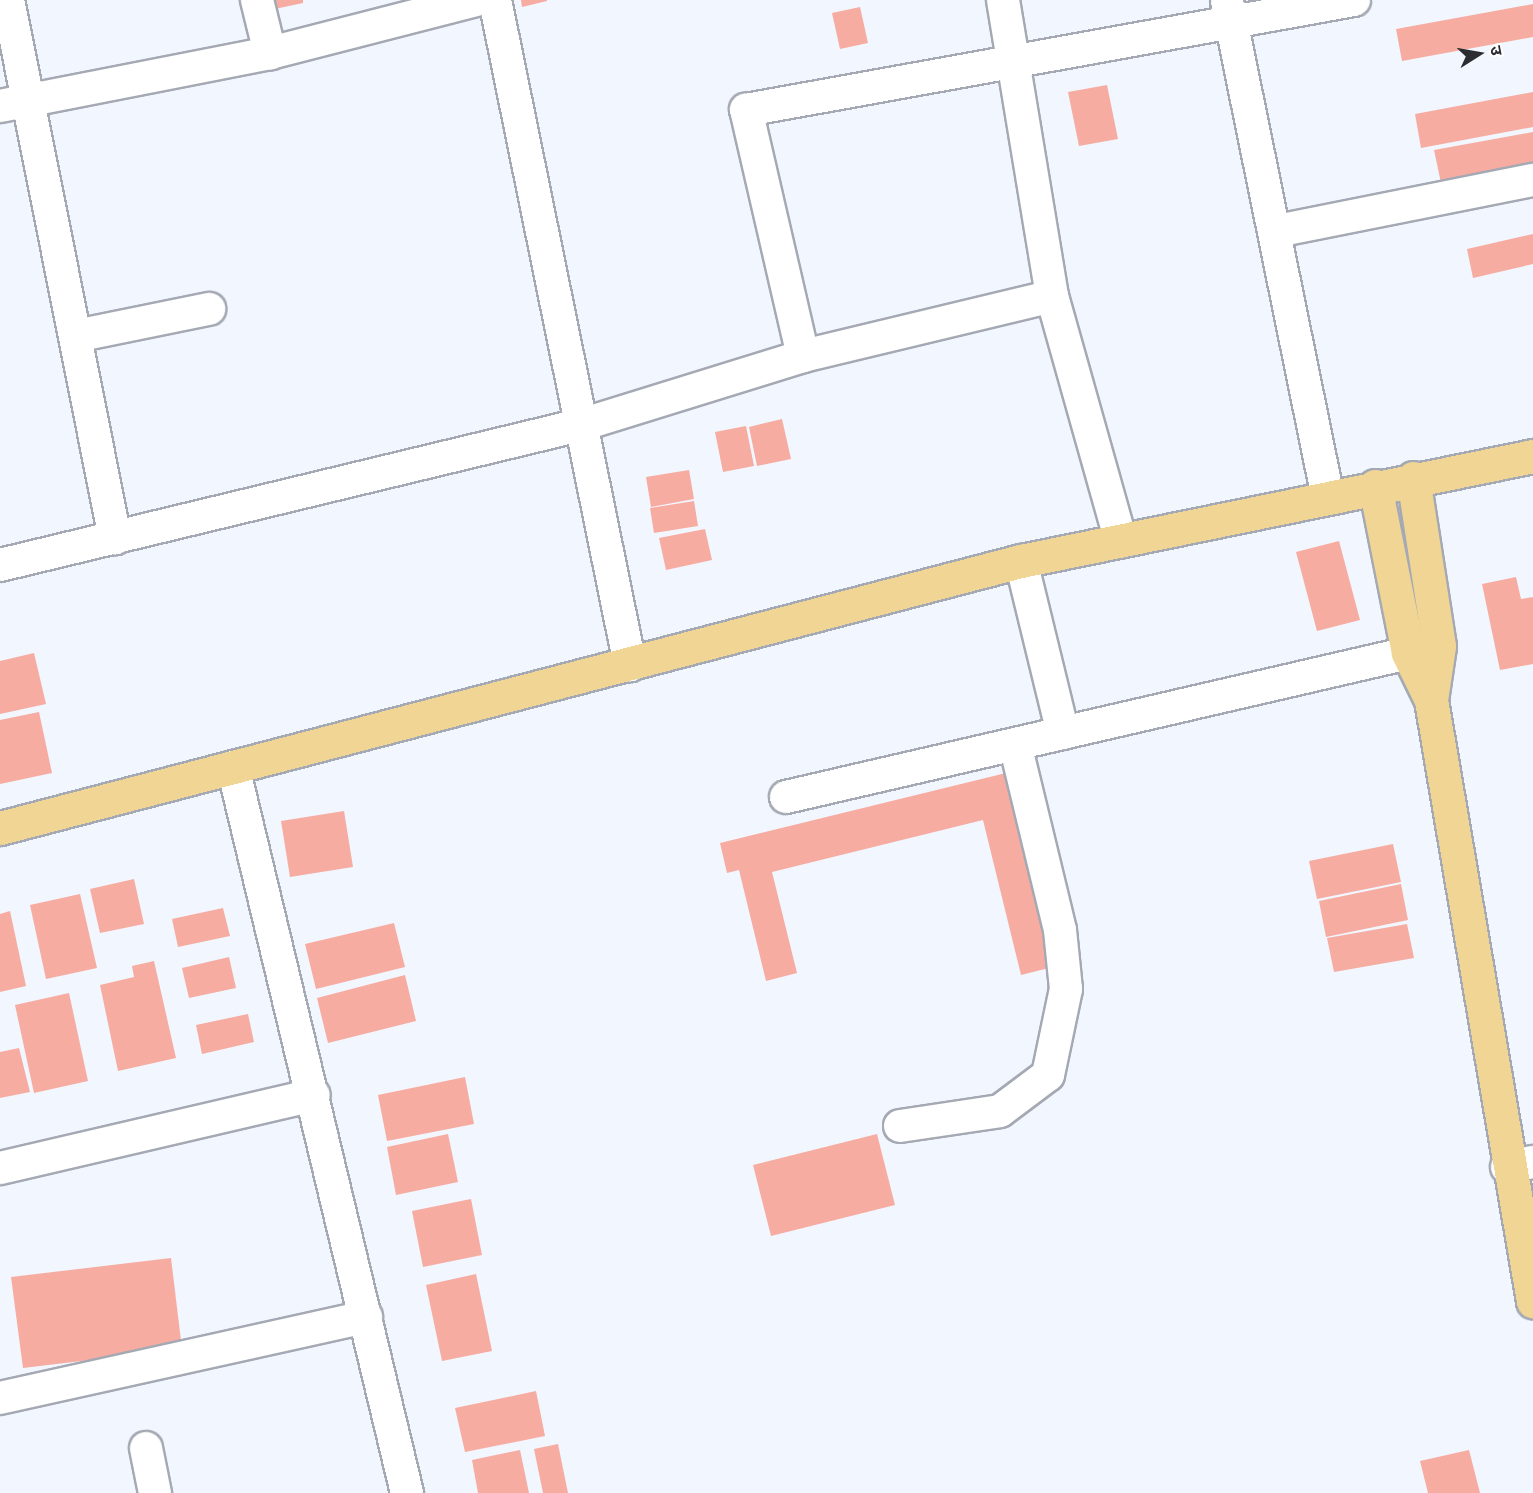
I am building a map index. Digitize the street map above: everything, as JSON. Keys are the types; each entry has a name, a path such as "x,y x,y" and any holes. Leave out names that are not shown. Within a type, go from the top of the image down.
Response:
{"main road":[{"path":"0,828 1021,561 1328,498 1413,478 1533,456"},
{"path":"1413,478 1439,646 1431,700"},
{"path":"1375,486 1408,653 1431,700 1520,1165 1533,1301"}],"street":[{"path":"8,0 15,103 76,336 115,538"},
{"path":"256,0 270,52"},
{"path":"1003,0 1052,296 1121,541"},
{"path":"803,356 746,110 1013,64 1230,10 1354,0"},
{"path":"1230,10 1277,231 1328,498"},
{"path":"15,103 270,52 493,13 584,424 630,665"},
{"path":"1277,231 1533,180"},
{"path":"0,566 584,424 803,356 1052,296"},
{"path":"76,336 209,309"},
{"path":"1021,561 1063,733"},
{"path":"786,797 1439,646"},
{"path":"900,1126 1000,1112 1048,1075 1066,989 1060,930 1015,744"},
{"path":"233,766 314,1095 407,1493"},
{"path":"0,1168 314,1095"},
{"path":"0,1398 366,1317"},
{"path":"146,1448 156,1493"}],"building":[{"path":"267,0 303,0 303,3 270,10"},
{"path":"521,0 547,0 547,1 522,7"},
{"path":"1533,4 1533,37 1402,61 1396,29"},
{"path":"860,7 868,43 840,49 832,13"},
{"path":"1107,85 1118,139 1079,146 1068,92"},
{"path":"1533,92 1533,127 1421,148 1415,114"},
{"path":"1533,132 1533,166 1441,183 1434,150"},
{"path":"1533,234 1533,264 1473,278 1467,249"},
{"path":"782,419 791,459 757,466 749,427"},
{"path":"746,426 754,466 723,472 715,432"},
{"path":"689,470 694,499 651,507 646,477"},
{"path":"694,501 698,526 654,533 650,508"},
{"path":"705,529 712,560 666,570 659,538"},
{"path":"1339,541 1360,620 1317,631 1296,552"},
{"path":"1516,577 1521,599 1533,597 1533,664 1500,670 1482,584"},
{"path":"34,653 46,704 0,714 0,661"},
{"path":"39,712 52,773 0,784 0,720"},
{"path":"1010,772 1057,966 1021,975 983,820 772,872 797,973 766,981 739,870 727,873 720,843"},
{"path":"344,811 353,867 290,877 281,821"},
{"path":"1393,844 1401,882 1317,899 1309,861"},
{"path":"134,879 144,924 100,933 90,889"},
{"path":"1401,884 1408,920 1326,937 1319,901"},
{"path":"80,894 97,968 46,979 30,905"},
{"path":"223,908 230,936 178,947 172,919"},
{"path":"10,911 26,986 0,992 0,914"},
{"path":"394,923 405,967 316,989 305,944"},
{"path":"1407,924 1414,958 1334,972 1327,938"},
{"path":"229,957 236,988 189,998 182,968"},
{"path":"154,961 176,1058 118,1071 100,985 134,977 132,966"},
{"path":"405,975 416,1021 328,1043 317,998"},
{"path":"69,993 88,1081 34,1093 15,1005"},
{"path":"248,1014 254,1042 202,1054 196,1025"},
{"path":"19,1048 30,1092 0,1098 0,1052"},
{"path":"465,1077 474,1124 387,1141 378,1095"},
{"path":"448,1134 458,1182 396,1195 387,1147"},
{"path":"877,1134 895,1205 771,1236 753,1165"},
{"path":"471,1199 482,1255 423,1267 412,1211"},
{"path":"171,1258 182,1349 23,1368 11,1277"},
{"path":"476,1274 492,1351 442,1361 426,1285"},
{"path":"536,1391 545,1436 465,1452 455,1408"},
{"path":"558,1444 568,1493 543,1493 534,1449"},
{"path":"520,1450 529,1493 478,1493 472,1460"},
{"path":"1469,1450 1480,1493 1428,1493 1420,1461"}]}
